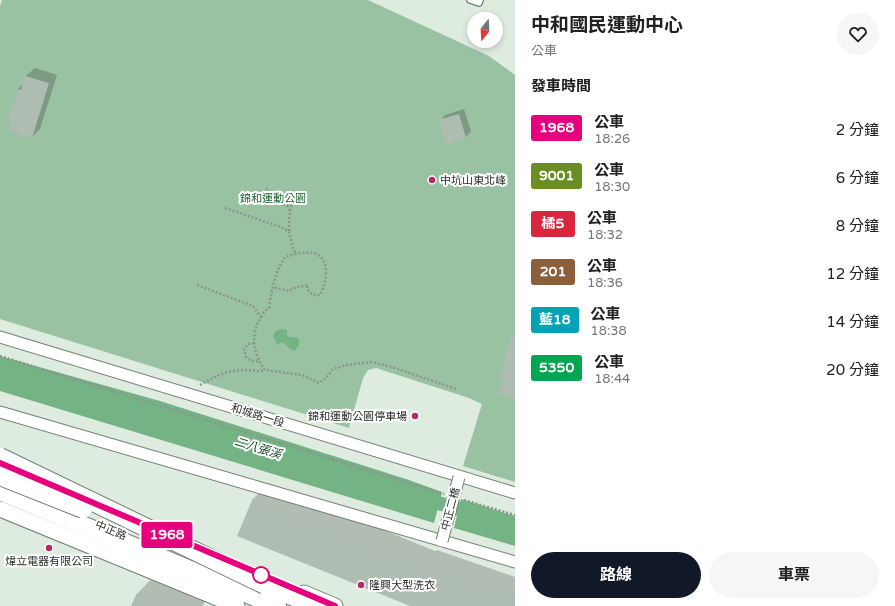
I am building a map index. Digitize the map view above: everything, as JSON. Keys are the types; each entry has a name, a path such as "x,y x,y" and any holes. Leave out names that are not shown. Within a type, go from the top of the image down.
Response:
{"highway":[{"path":"0,457 270,582 316,606"},
{"path":"0,476 270,582"},
{"path":"0,491 277,606"}],"main road":[{"name":"中正路","path":"0,463 270,582 335,606"},
{"name":"中正路","path":"0,484 288,606"},
{"name":"中正路","path":"0,509 221,603 237,606"},
{"path":"227,580 270,582"}],"street":[{"name":"和城路一段","path":"0,337 515,493"},
{"path":"0,412 515,562"},
{"name":"中正二橋","path":"442,541 459,477"}],"lane":[{"path":"470,0 479,3 480,0"}],"path":[{"path":"266,188 278,203 286,206 290,210"},
{"path":"294,195 288,217 289,232 293,249 296,254"},
{"path":"225,208 281,227 289,232"},
{"path":"265,370 258,361 254,343 255,326 264,312 269,308 272,287 276,275 285,258 308,252 320,256 325,262 325,284 320,295 313,295 306,289 308,285 294,288 289,291 272,287"},
{"path":"197,285 253,306 261,317"},
{"path":"254,343 248,344 244,349 246,357 252,361 258,361"},
{"path":"0,356 448,495"},
{"path":"186,393 214,377 227,372 246,370 258,372 265,370 302,375 319,383 326,378 333,369 347,365 371,362 392,367 456,389"},
{"path":"463,500 515,515"}],"green space":[{"name":"錦和運動公園","path":"2,0 368,0 467,46 467,48 472,48 489,56 515,75 515,482 463,466 482,404 469,398 376,368 368,370 363,378 349,428 0,319 0,6"}],"water":[{"path":"282,329 287,330 287,335 289,337 297,337 299,339 299,345 294,351 283,342 276,345 273,335"},
{"path":"0,356 160,401 406,479 442,492 434,523 0,391"},
{"path":"461,499 515,516 515,546 454,528"}],"building":[{"path":"25,76 49,83 32,138 9,131 12,121 8,120 18,89 21,90"},
{"path":"459,114 466,138 446,144 438,120"},
{"path":"512,335 515,335 515,399 499,394 503,380 499,378"},
{"path":"253,498 420,566 421,564 515,597 515,606 410,606 237,536"},
{"path":"137,593 167,606 131,606"}],"waterway":[{"name":"二八張溪","path":"421,498 476,514"}],"bus line":[{"name":"1968","path":"0,463 335,606"}],"place":[{"name":"中坑山東北峰","path":"432,180"},
{"name":"錦和運動公園停車場","path":"415,416"},
{"name":"煒立電器有限公司","path":"49,548"},
{"name":"隆興大型洗衣","path":"361,585"}]}
